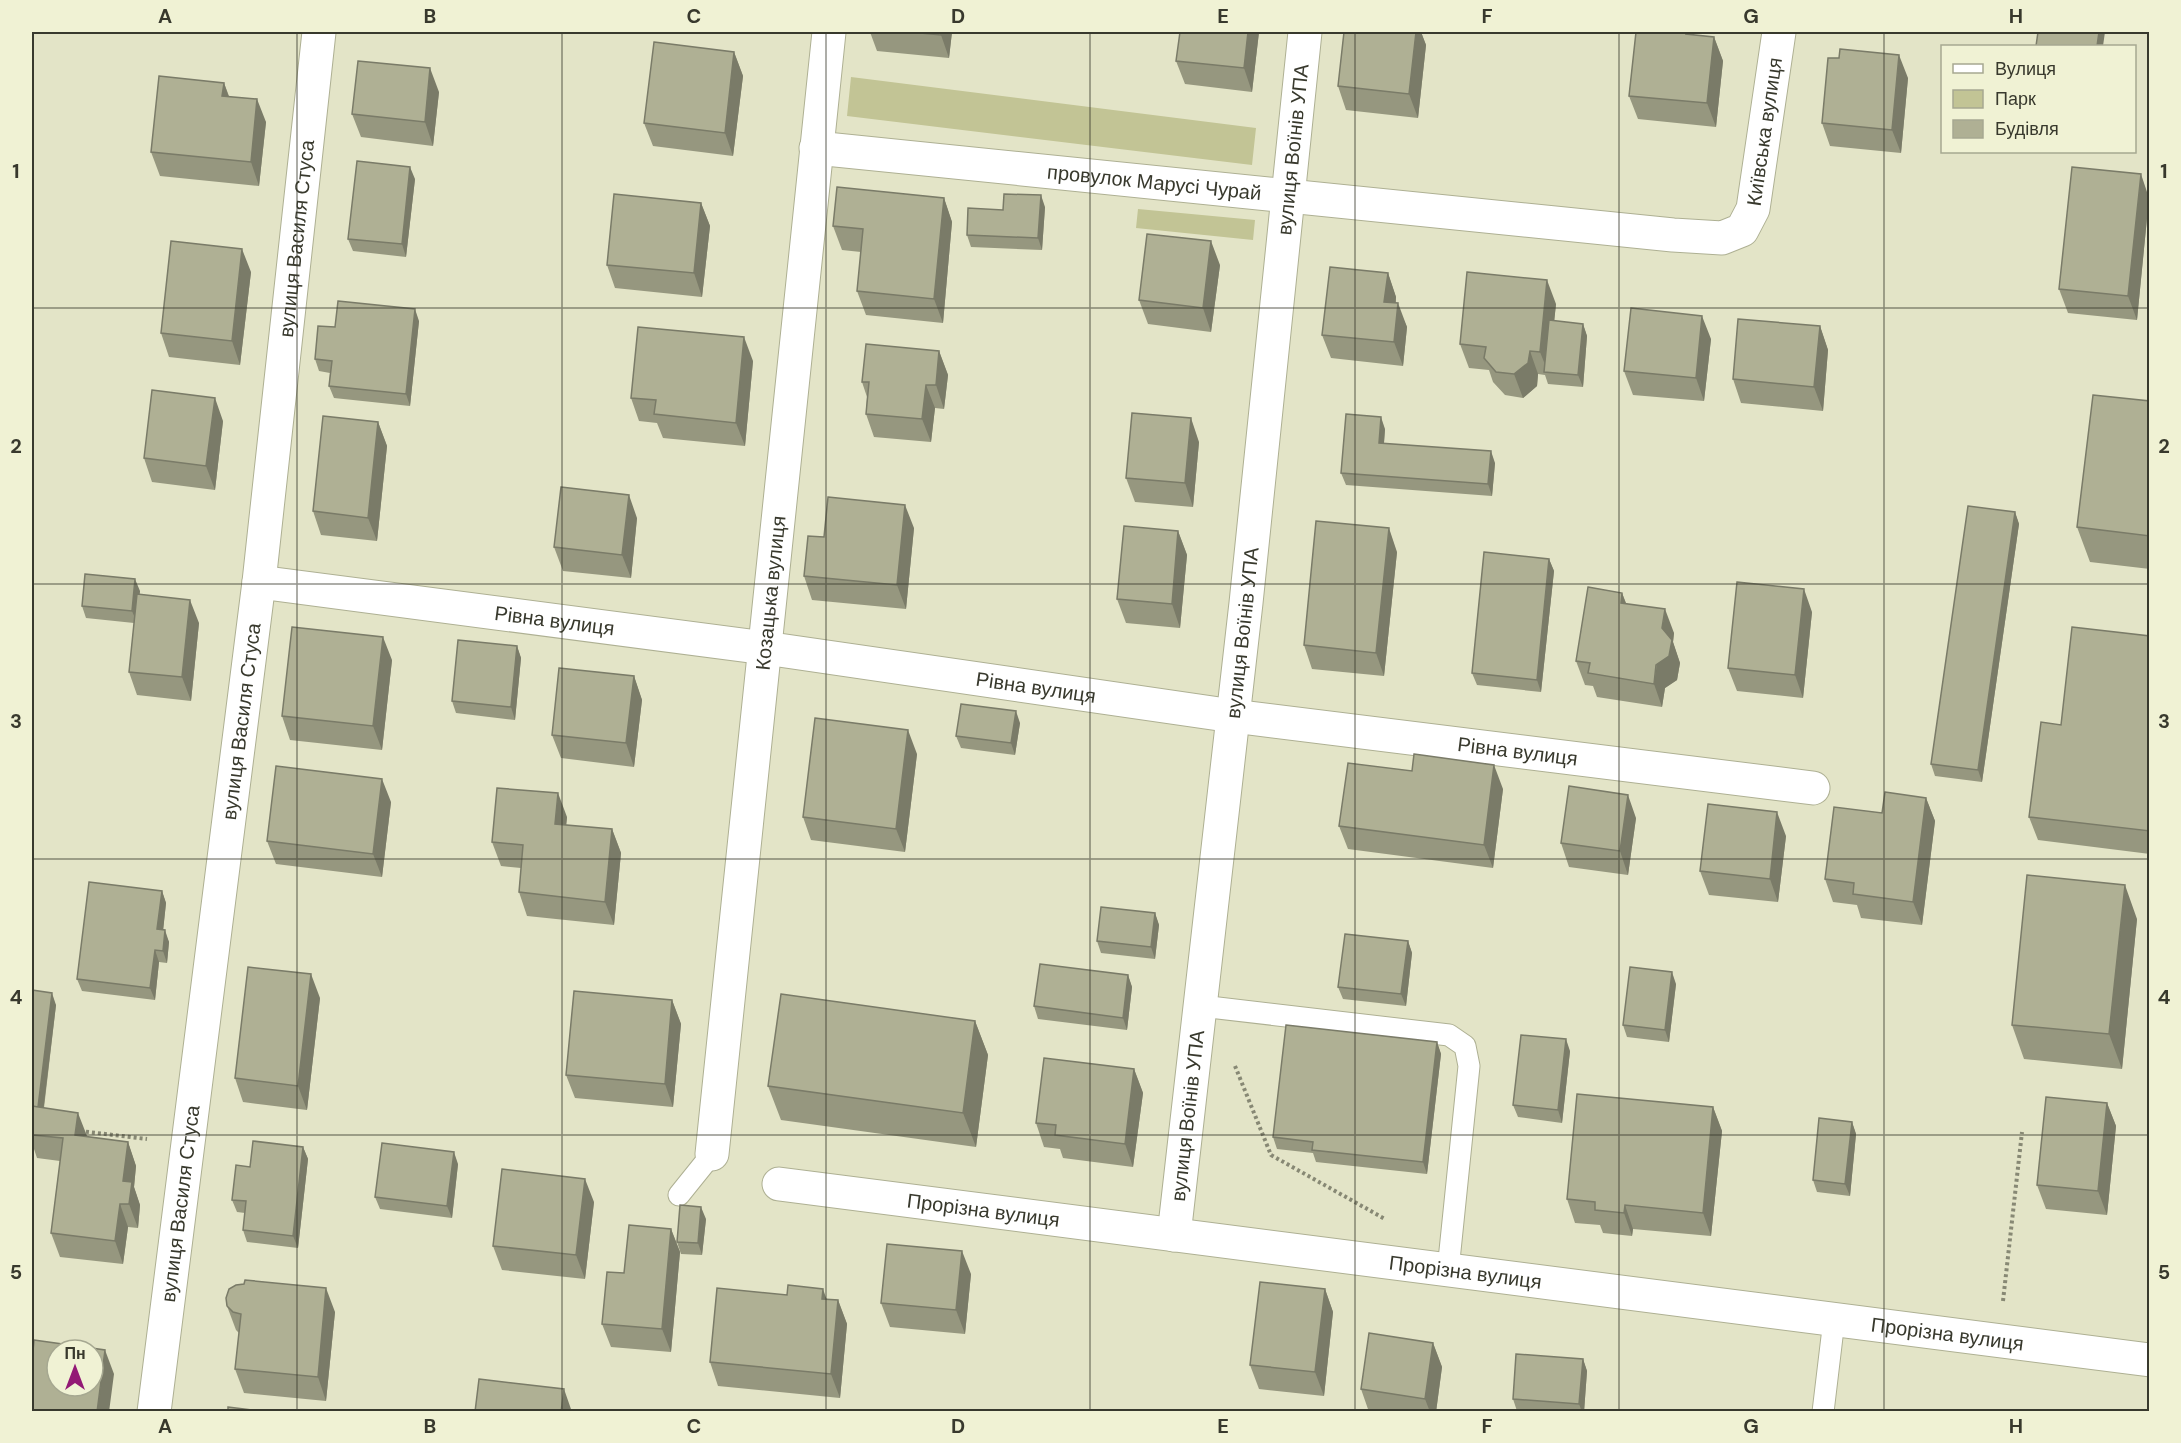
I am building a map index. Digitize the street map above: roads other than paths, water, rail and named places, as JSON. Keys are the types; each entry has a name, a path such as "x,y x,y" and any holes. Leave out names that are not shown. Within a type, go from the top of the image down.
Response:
{"street":[{"name":"вулиця Василя Стуса","path":"154,1412 259,582 319,32"},
{"name":"Козацька вулиця","path":"712,1154 829,32"},
{"name":"вулиця Воїнів УПА","path":"1174,1235 1233,716 1305,32"},
{"name":"Київська вулиця","path":"1742,230 1753,209 1779,32"},
{"name":"провулок Марусі Чурай","path":"816,148 1672,235 1722,238 1742,230"},
{"name":"Рівна вулиця","path":"259,582 765,648 1233,716 1813,788"},
{"name":"Прорізна вулиця","path":"779,1184 2150,1360"}],"lane":[{"path":"1201,1006 1449,1035 1465,1046 1469,1066 1448,1270"},
{"path":"679,1195 712,1154"},
{"path":"1823,1412 1834,1320"}]}
